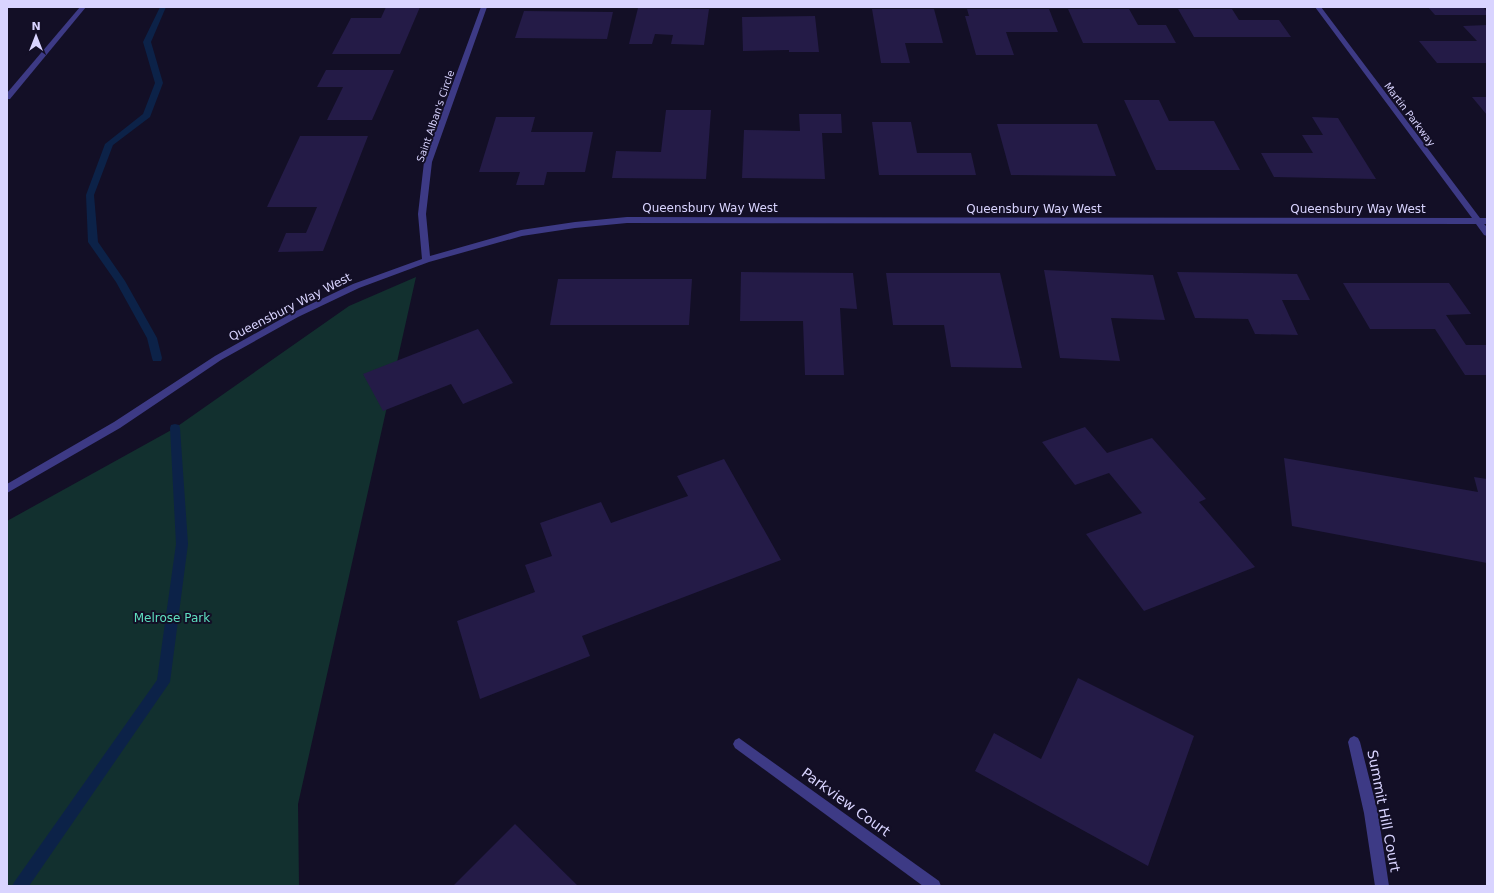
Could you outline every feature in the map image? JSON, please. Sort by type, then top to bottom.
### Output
[{"type":"street","points":[[7,97],[83,7]]},
{"type":"street","name":"Saint Alban's Circle","points":[[426,260],[422,214],[428,162],[484,7]]},
{"type":"street","name":"Martin Parkway","points":[[1318,7],[1487,234]]},
{"type":"street","name":"Queensbury Way West","points":[[7,488],[117,425],[218,358],[295,315],[356,286],[426,260],[521,233],[574,225],[627,220],[1487,221]]},
{"type":"street","name":"Summit Hill Court","points":[[1354,742],[1371,813],[1382,886]]},
{"type":"street","name":"Parkview Court","points":[[739,744],[934,886]]},
{"type":"green space","name":"Melrose Park","points":[[416,277],[298,804],[299,886],[7,886],[7,521],[175,428],[349,306]]},
{"type":"building","points":[[386,7],[420,7],[400,54],[332,54],[351,18],[381,18]]},
{"type":"building","points":[[1428,7],[1483,7],[1487,12],[1487,15],[1435,15]]},
{"type":"building","points":[[638,8],[709,9],[704,45],[671,44],[673,35],[655,34],[652,44],[629,44]]},
{"type":"building","points":[[872,9],[934,9],[943,43],[905,43],[910,63],[881,63]]},
{"type":"building","points":[[967,9],[1049,9],[1058,32],[1006,32],[1014,55],[976,55],[965,16],[969,16]]},
{"type":"building","points":[[1068,9],[1129,9],[1138,25],[1166,25],[1176,43],[1083,43]]},
{"type":"building","points":[[1178,9],[1232,9],[1239,20],[1279,20],[1291,37],[1194,37]]},
{"type":"building","points":[[524,11],[613,12],[607,39],[515,38]]},
{"type":"building","points":[[815,16],[819,52],[789,52],[789,50],[743,51],[742,17]]},
{"type":"building","points":[[1487,25],[1487,63],[1437,63],[1419,41],[1477,41],[1463,26]]},
{"type":"building","points":[[326,70],[394,70],[372,120],[327,120],[343,87],[317,87]]},
{"type":"building","points":[[1472,97],[1487,97],[1487,115]]},
{"type":"building","points":[[1124,100],[1159,100],[1169,121],[1214,121],[1240,170],[1156,170]]},
{"type":"building","points":[[666,110],[711,110],[706,179],[612,178],[616,151],[661,152]]},
{"type":"building","points":[[799,114],[841,114],[842,133],[822,133],[825,179],[742,178],[744,130],[800,131]]},
{"type":"building","points":[[496,117],[535,117],[531,132],[593,132],[585,172],[547,172],[544,185],[516,185],[520,172],[479,172]]},
{"type":"building","points":[[1312,117],[1338,118],[1376,179],[1274,177],[1261,153],[1313,153],[1302,135],[1323,135]]},
{"type":"building","points":[[872,122],[911,122],[917,153],[971,153],[976,175],[879,175]]},
{"type":"building","points":[[997,124],[1097,124],[1116,176],[1011,175]]},
{"type":"building","points":[[300,136],[368,136],[323,251],[278,252],[286,233],[306,233],[317,207],[267,207]]},
{"type":"building","points":[[1044,270],[1153,275],[1165,320],[1111,318],[1120,361],[1060,358]]},
{"type":"building","points":[[741,272],[853,273],[857,309],[840,308],[844,375],[805,375],[803,321],[740,321]]},
{"type":"building","points":[[1177,272],[1297,274],[1310,300],[1282,300],[1298,335],[1255,334],[1248,319],[1195,318]]},
{"type":"building","points":[[886,273],[1000,273],[1022,368],[951,367],[944,325],[893,325]]},
{"type":"building","points":[[558,279],[692,279],[689,325],[550,325]]},
{"type":"building","points":[[1343,283],[1449,283],[1471,314],[1446,315],[1466,345],[1487,345],[1487,375],[1465,375],[1435,329],[1370,329]]},
{"type":"building","points":[[478,329],[513,383],[463,404],[451,384],[383,411],[363,374]]},
{"type":"building","points":[[1085,427],[1107,453],[1152,438],[1206,499],[1199,502],[1255,567],[1144,611],[1086,534],[1142,513],[1109,473],[1075,485],[1042,442]]},
{"type":"building","points":[[1284,458],[1478,492],[1474,477],[1487,479],[1487,563],[1292,526]]},
{"type":"building","points":[[724,459],[781,560],[582,636],[590,656],[480,699],[457,621],[535,592],[525,565],[552,556],[540,523],[601,502],[611,523],[688,496],[677,476]]},
{"type":"building","points":[[1078,678],[1194,736],[1148,866],[975,771],[994,733],[1041,759]]},
{"type":"building","points":[[515,824],[578,886],[453,886]]},
{"type":"waterway","points":[[157,358],[152,338],[120,281],[93,242],[90,195],[109,144],[147,115],[159,83],[147,42],[163,7]]},
{"type":"waterway","points":[[20,886],[163,682],[182,544],[175,428]]}]
